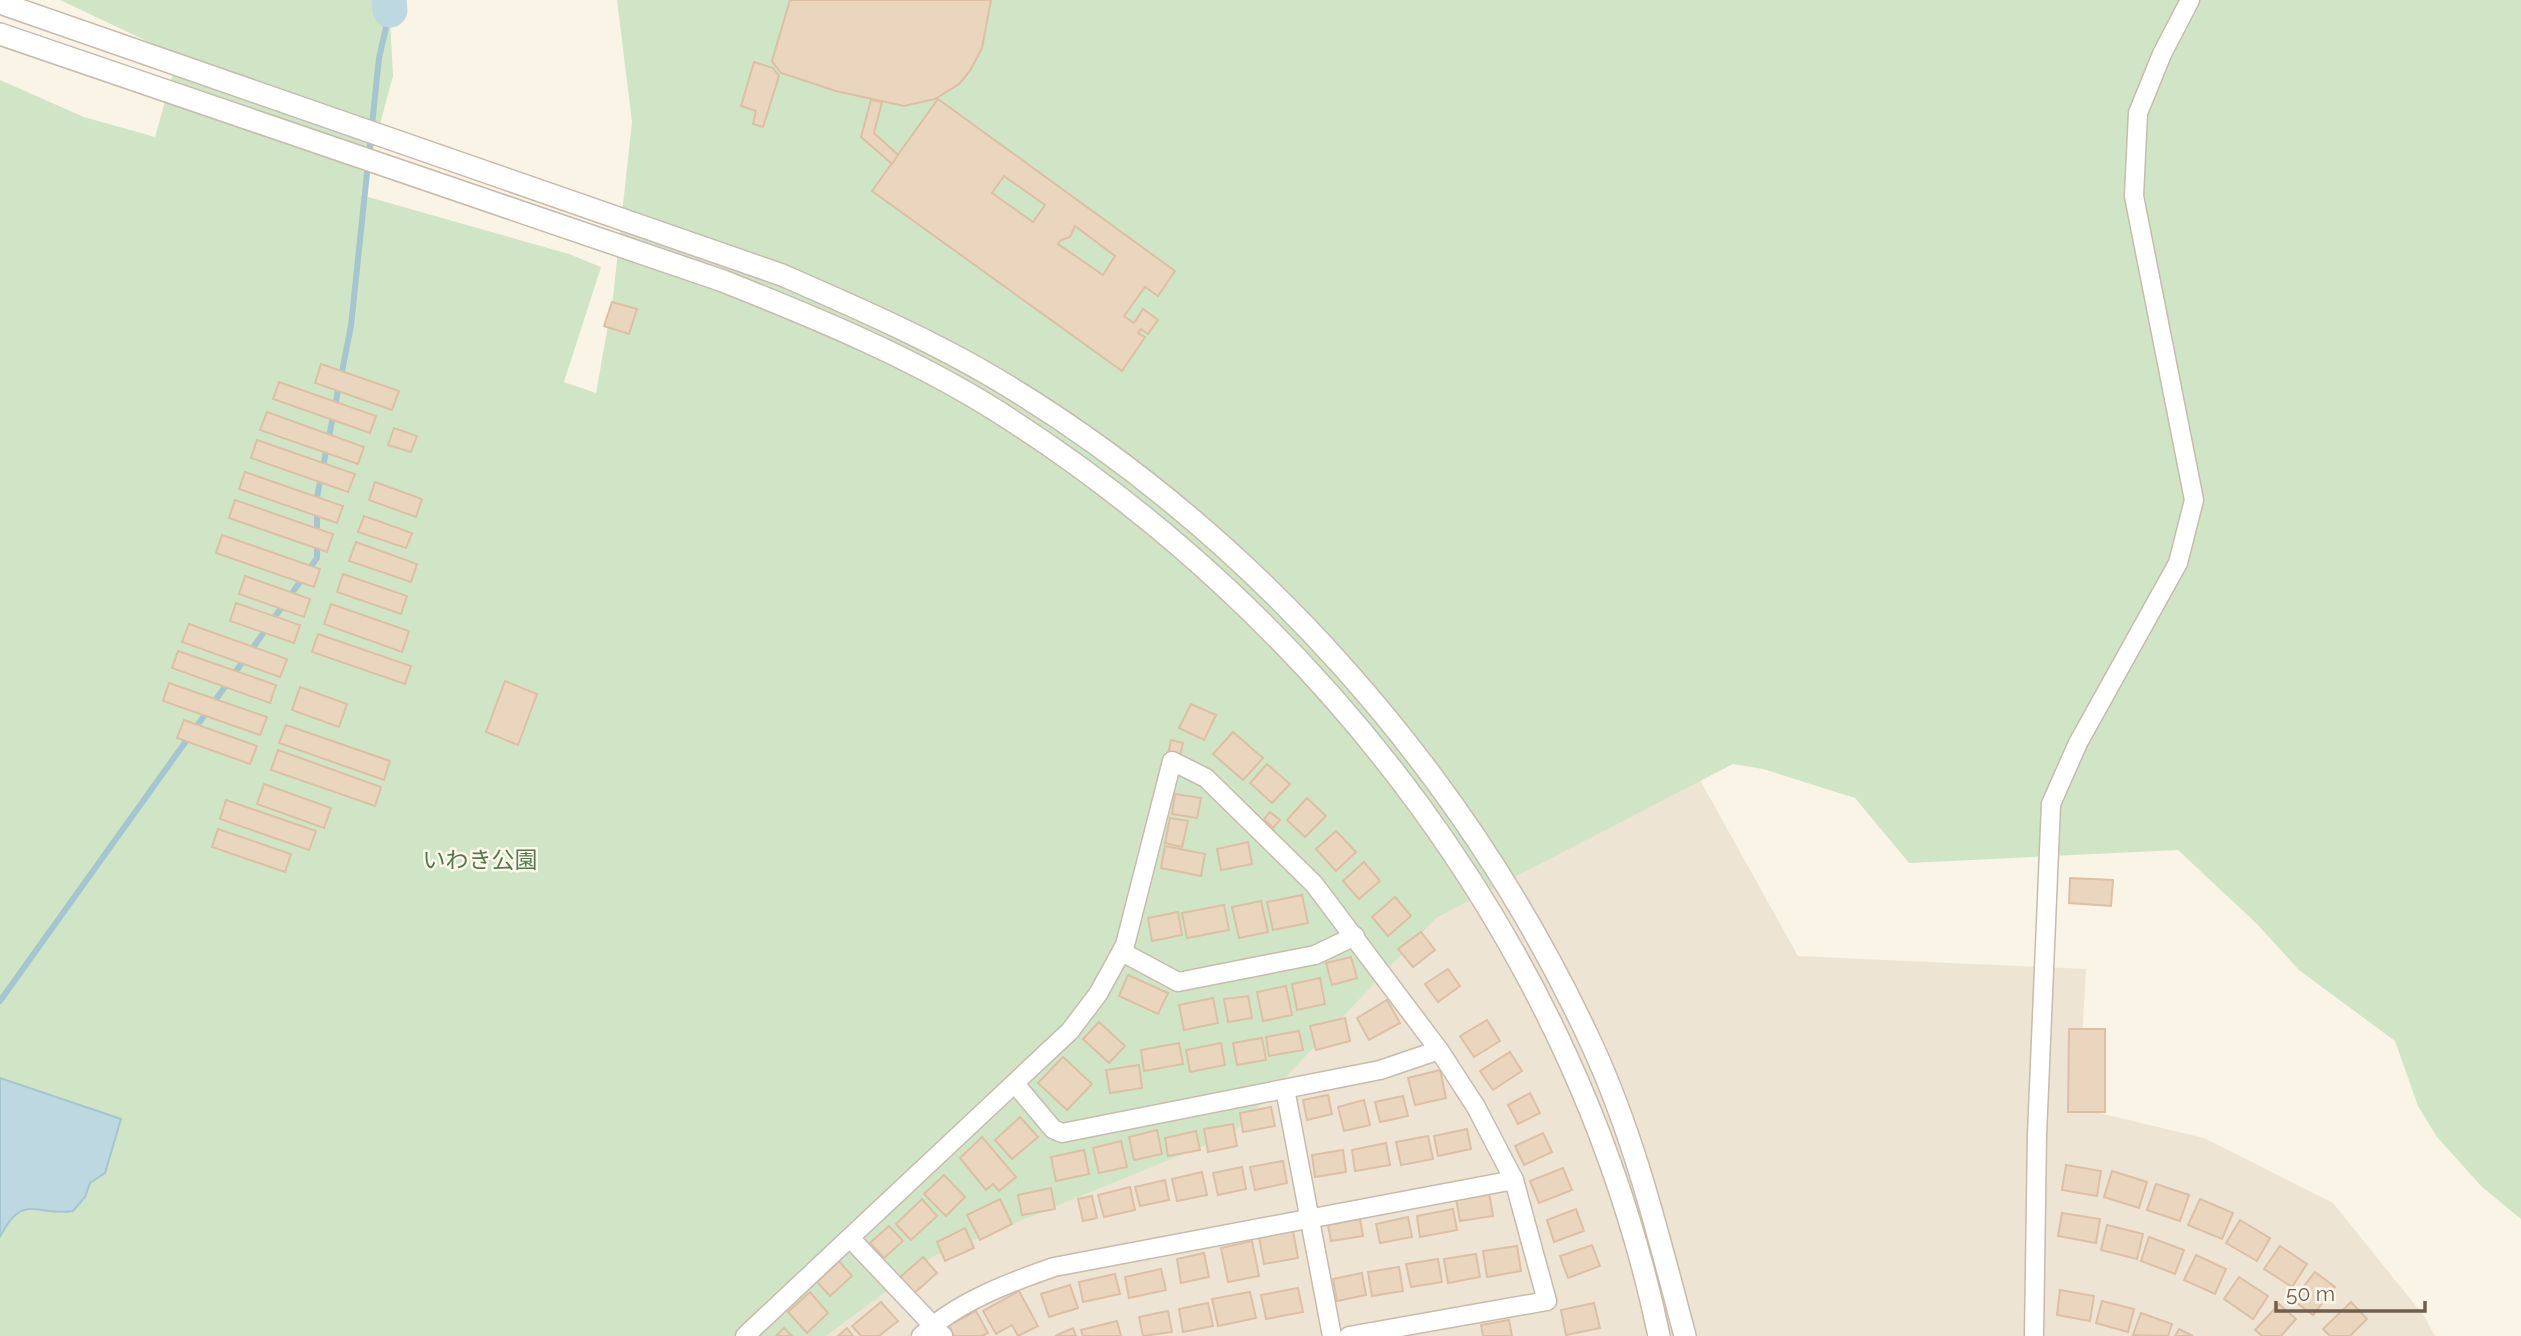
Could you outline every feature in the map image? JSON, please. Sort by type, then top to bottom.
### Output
[{"type":"street","points":[[2034,1336],[2037,1135],[2051,804],[2078,743],[2178,563],[2194,500],[2134,196],[2138,113],[2162,54],[2190,0]]},
{"type":"street","points":[[0,3],[782,275],[892,324],[999,380],[1140,476],[1267,587],[1366,693],[1462,816],[1541,942],[1594,1047],[1640,1167],[1685,1336]]},
{"type":"street","points":[[0,34],[723,281],[802,312],[927,371],[995,410],[1124,500],[1222,581],[1347,709],[1441,833],[1488,906],[1567,1056],[1618,1181],[1648,1280],[1660,1336]]},
{"type":"street","points":[[1124,500],[1140,476]]},
{"type":"street","points":[[745,1336],[1016,1085],[1070,1031],[1098,993],[1122,952],[1172,761],[1206,778],[1314,884],[1356,936],[1439,1050],[1476,1107],[1514,1180],[1547,1301],[1349,1336]]},
{"type":"street","points":[[1122,952],[1178,982],[1315,955],[1356,936]]},
{"type":"street","points":[[1016,1085],[1054,1129],[1062,1133],[1380,1070],[1439,1050]]},
{"type":"street","points":[[1285,1089],[1332,1336]]},
{"type":"street","points":[[850,1238],[932,1333],[1010,1282],[1055,1267],[1514,1180]]},
{"type":"shaded area","points":[[1543,498],[1798,956],[2086,969],[2078,1108],[2204,1138],[2333,1203],[2424,1316],[2435,1336],[681,1336]]},
{"type":"green space","name":"いわき公園","points":[[60,0],[389,0],[393,76],[361,195],[569,254],[601,267],[564,382],[596,393],[613,297],[632,122],[617,0],[2521,0],[2521,1219],[2482,1187],[2437,1137],[2418,1106],[2395,1041],[2299,970],[2257,924],[2178,850],[1909,863],[1855,798],[1763,769],[1733,764],[1436,918],[1232,1134],[932,1257],[826,1336],[0,1336],[0,80],[84,117],[155,137],[175,66],[153,44]]},
{"type":"water","points":[[0,1078],[121,1119],[105,1173],[90,1183],[85,1197],[73,1211],[23,1210],[8,1223],[0,1237]]},
{"type":"building","points":[[790,0],[991,0],[982,48],[970,71],[959,84],[935,99],[904,106],[836,91],[781,73],[772,61]]},
{"type":"building","points":[[754,62],[773,68],[779,76],[763,127],[753,124],[756,111],[741,106]]},
{"type":"building","points":[[938,99],[1175,271],[1158,296],[1145,287],[1124,316],[1134,323],[1143,309],[1158,320],[1148,334],[1141,329],[1138,333],[1145,337],[1122,371],[872,191]],"holes":[[[1004,176],[1045,205],[1033,222],[992,193]],[[1075,226],[1115,256],[1103,275],[1058,244],[1070,237]]]},
{"type":"building","points":[[871,100],[882,102],[874,133],[898,155],[892,164],[861,137]]},
{"type":"building","points":[[612,302],[637,309],[629,334],[604,326]]},
{"type":"building","points":[[321,364],[399,391],[392,410],[315,383]]},
{"type":"building","points":[[279,382],[376,416],[370,433],[273,399]]},
{"type":"building","points":[[267,412],[364,447],[358,464],[260,430]]},
{"type":"building","points":[[394,428],[417,436],[411,452],[388,445]]},
{"type":"building","points":[[257,440],[355,474],[348,492],[251,458]]},
{"type":"building","points":[[245,472],[343,506],[337,523],[239,489]]},
{"type":"building","points":[[375,482],[422,499],[416,517],[369,500]]},
{"type":"building","points":[[235,500],[333,534],[327,552],[229,518]]},
{"type":"building","points":[[364,516],[412,533],[406,548],[358,532]]},
{"type":"building","points":[[222,535],[320,569],[314,587],[216,553]]},
{"type":"building","points":[[356,542],[417,564],[411,582],[349,561]]},
{"type":"building","points":[[343,574],[407,596],[401,614],[337,592]]},
{"type":"building","points":[[245,576],[310,599],[304,617],[239,594]]},
{"type":"building","points":[[236,603],[300,625],[294,643],[230,621]]},
{"type":"building","points":[[331,604],[409,631],[402,652],[324,624]]},
{"type":"building","points":[[189,624],[287,659],[280,677],[182,642]]},
{"type":"building","points":[[318,634],[411,666],[405,684],[312,652]]},
{"type":"building","points":[[178,651],[276,685],[270,703],[172,668]]},
{"type":"building","points":[[505,681],[537,694],[518,745],[486,732]]},
{"type":"building","points":[[169,683],[267,717],[260,735],[163,701]]},
{"type":"building","points":[[300,687],[347,704],[339,727],[292,710]]},
{"type":"building","points":[[1191,704],[1216,715],[1204,740],[1179,728]]},
{"type":"building","points":[[184,720],[257,746],[250,764],[177,738]]},
{"type":"building","points":[[286,725],[390,761],[384,780],[279,743]]},
{"type":"building","points":[[1233,732],[1263,758],[1243,780],[1213,754]]},
{"type":"building","points":[[1171,740],[1183,743],[1180,756],[1168,754]]},
{"type":"building","points":[[278,750],[381,787],[375,806],[271,770]]},
{"type":"building","points":[[1267,764],[1290,784],[1272,803],[1250,783]]},
{"type":"building","points":[[264,784],[331,808],[324,828],[257,804]]},
{"type":"building","points":[[1175,794],[1201,798],[1197,818],[1172,814]]},
{"type":"building","points":[[1307,798],[1326,816],[1305,837],[1287,820]]},
{"type":"building","points":[[226,800],[316,831],[309,850],[220,819]]},
{"type":"building","points":[[1270,812],[1280,820],[1273,828],[1264,819]]},
{"type":"building","points":[[1170,818],[1188,821],[1182,847],[1165,843]]},
{"type":"building","points":[[218,829],[291,854],[285,872],[212,847]]},
{"type":"building","points":[[1336,831],[1356,852],[1336,871],[1316,849]]},
{"type":"building","points":[[1248,842],[1252,864],[1221,870],[1217,849]]},
{"type":"building","points":[[1165,846],[1205,854],[1201,876],[1161,868]]},
{"type":"building","points":[[1364,862],[1380,881],[1359,899],[1343,881]]},
{"type":"building","points":[[2070,878],[2113,880],[2111,906],[2069,903]]},
{"type":"building","points":[[1302,895],[1308,923],[1273,930],[1267,902]]},
{"type":"building","points":[[1395,897],[1411,916],[1388,936],[1372,917]]},
{"type":"building","points":[[1261,901],[1268,932],[1239,938],[1232,907]]},
{"type":"building","points":[[1224,905],[1229,930],[1187,938],[1182,913]]},
{"type":"building","points":[[1178,912],[1182,935],[1152,941],[1148,918]]},
{"type":"building","points":[[1421,932],[1435,950],[1413,967],[1398,949]]},
{"type":"building","points":[[1351,957],[1357,978],[1332,985],[1326,963]]},
{"type":"building","points":[[1448,969],[1460,986],[1438,1002],[1425,984]]},
{"type":"building","points":[[1128,975],[1168,993],[1158,1014],[1119,996]]},
{"type":"building","points":[[1320,978],[1325,1004],[1297,1010],[1292,984]]},
{"type":"building","points":[[1286,986],[1292,1015],[1263,1021],[1257,992]]},
{"type":"building","points":[[1248,996],[1252,1018],[1228,1022],[1224,999]]},
{"type":"building","points":[[1213,998],[1218,1023],[1184,1030],[1179,1005]]},
{"type":"building","points":[[1387,1000],[1400,1023],[1369,1040],[1357,1018]]},
{"type":"building","points":[[1345,1018],[1350,1041],[1316,1050],[1310,1026]]},
{"type":"building","points":[[1487,1020],[1500,1041],[1474,1057],[1460,1036]]},
{"type":"building","points":[[1099,1022],[1125,1046],[1109,1063],[1083,1039]]},
{"type":"building","points":[[2069,1029],[2105,1029],[2105,1112],[2068,1112]]},
{"type":"building","points":[[1299,1031],[1303,1050],[1269,1056],[1266,1037]]},
{"type":"building","points":[[1262,1038],[1266,1060],[1237,1065],[1233,1043]]},
{"type":"building","points":[[1179,1043],[1183,1064],[1144,1071],[1141,1050]]},
{"type":"building","points":[[1221,1043],[1225,1065],[1190,1072],[1186,1050]]},
{"type":"building","points":[[1510,1052],[1522,1071],[1493,1090],[1480,1071]]},
{"type":"building","points":[[1063,1057],[1092,1084],[1067,1110],[1038,1083]]},
{"type":"building","points":[[1139,1065],[1142,1088],[1110,1093],[1106,1070]]},
{"type":"building","points":[[1440,1070],[1446,1098],[1415,1105],[1408,1078]]},
{"type":"building","points":[[1530,1093],[1540,1113],[1518,1124],[1508,1105]]},
{"type":"building","points":[[1328,1095],[1332,1114],[1307,1120],[1303,1100]]},
{"type":"building","points":[[1403,1096],[1408,1116],[1380,1122],[1375,1102]]},
{"type":"building","points":[[1364,1100],[1370,1125],[1344,1131],[1338,1107]]},
{"type":"building","points":[[1271,1107],[1275,1126],[1243,1132],[1240,1113]]},
{"type":"building","points":[[1020,1117],[1038,1137],[1012,1159],[995,1140]]},
{"type":"building","points":[[1233,1124],[1237,1146],[1208,1152],[1204,1129]]},
{"type":"building","points":[[1467,1129],[1471,1149],[1438,1156],[1434,1136]]},
{"type":"building","points":[[1157,1130],[1162,1154],[1134,1160],[1129,1137]]},
{"type":"building","points":[[1196,1131],[1200,1150],[1168,1156],[1165,1138]]},
{"type":"building","points":[[1543,1133],[1552,1152],[1524,1165],[1515,1146]]},
{"type":"building","points":[[1428,1136],[1433,1159],[1401,1165],[1396,1142]]},
{"type":"building","points":[[982,1137],[1016,1177],[999,1191],[993,1184],[986,1190],[960,1158]]},
{"type":"building","points":[[1121,1141],[1127,1167],[1099,1173],[1093,1148]]},
{"type":"building","points":[[1386,1143],[1390,1165],[1355,1171],[1352,1150]]},
{"type":"building","points":[[1084,1150],[1089,1174],[1056,1181],[1051,1157]]},
{"type":"building","points":[[1343,1150],[1346,1172],[1315,1177],[1312,1155]]},
{"type":"building","points":[[1283,1161],[1287,1183],[1255,1190],[1250,1167]]},
{"type":"building","points":[[2066,1165],[2101,1171],[2097,1196],[2062,1190]]},
{"type":"building","points":[[1242,1167],[1246,1189],[1218,1195],[1213,1173]]},
{"type":"building","points":[[1563,1168],[1572,1190],[1539,1203],[1530,1181]]},
{"type":"building","points":[[2112,1171],[2147,1182],[2139,1208],[2104,1197]]},
{"type":"building","points":[[1202,1172],[1207,1195],[1177,1201],[1172,1179]]},
{"type":"building","points":[[944,1175],[965,1197],[946,1216],[924,1194]]},
{"type":"building","points":[[1165,1180],[1169,1200],[1140,1206],[1135,1187]]},
{"type":"building","points":[[2156,1184],[2189,1195],[2180,1221],[2147,1210]]},
{"type":"building","points":[[1130,1187],[1135,1210],[1104,1217],[1098,1195]]},
{"type":"building","points":[[1051,1188],[1055,1209],[1022,1215],[1018,1195]]},
{"type":"building","points":[[1489,1193],[1493,1216],[1460,1221],[1456,1199]]},
{"type":"building","points":[[1092,1196],[1097,1218],[1083,1221],[1078,1199]]},
{"type":"building","points":[[922,1199],[937,1216],[911,1240],[896,1224]]},
{"type":"building","points":[[1000,1199],[1012,1224],[980,1240],[967,1215]]},
{"type":"building","points":[[2200,1199],[2233,1213],[2222,1239],[2188,1225]]},
{"type":"building","points":[[1453,1209],[1457,1230],[1420,1237],[1417,1216]]},
{"type":"building","points":[[1576,1209],[1584,1231],[1554,1242],[1547,1220]]},
{"type":"building","points":[[2062,1213],[2100,1219],[2096,1243],[2058,1236]]},
{"type":"building","points":[[1408,1217],[1412,1237],[1380,1243],[1376,1224]]},
{"type":"building","points":[[1360,1219],[1363,1236],[1331,1241],[1328,1225]]},
{"type":"building","points":[[2240,1220],[2270,1238],[2257,1261],[2226,1243]]},
{"type":"building","points":[[2107,1225],[2143,1234],[2137,1259],[2101,1250]]},
{"type":"building","points":[[889,1226],[903,1241],[884,1258],[870,1243]]},
{"type":"building","points":[[965,1228],[974,1248],[945,1261],[937,1242]]},
{"type":"building","points":[[1293,1231],[1298,1258],[1264,1264],[1259,1237]]},
{"type":"building","points":[[2149,1237],[2184,1250],[2175,1274],[2141,1261]]},
{"type":"building","points":[[1252,1241],[1259,1276],[1228,1282],[1221,1248]]},
{"type":"building","points":[[1592,1245],[1600,1266],[1568,1278],[1560,1256]]},
{"type":"building","points":[[1517,1246],[1521,1271],[1487,1277],[1483,1251]]},
{"type":"building","points":[[2280,1246],[2307,1264],[2292,1287],[2264,1269]]},
{"type":"building","points":[[1204,1253],[1209,1277],[1181,1283],[1177,1259]]},
{"type":"building","points":[[1476,1254],[1480,1277],[1448,1283],[1444,1259]]},
{"type":"building","points":[[2196,1255],[2226,1269],[2215,1294],[2184,1280]]},
{"type":"building","points":[[923,1257],[937,1273],[911,1296],[897,1280]]},
{"type":"building","points":[[1438,1259],[1442,1282],[1411,1287],[1406,1264]]},
{"type":"building","points":[[839,1261],[852,1276],[830,1296],[817,1282]]},
{"type":"building","points":[[1399,1267],[1403,1291],[1372,1296],[1368,1272]]},
{"type":"building","points":[[1161,1269],[1166,1290],[1129,1298],[1125,1277]]},
{"type":"building","points":[[2315,1272],[2335,1287],[2313,1315],[2293,1300]]},
{"type":"building","points":[[1362,1273],[1366,1295],[1337,1301],[1333,1279]]},
{"type":"building","points":[[1115,1274],[1120,1294],[1083,1302],[1079,1282]]},
{"type":"building","points":[[2239,1277],[2268,1296],[2253,1319],[2224,1299]]},
{"type":"building","points":[[1070,1285],[1078,1308],[1049,1317],[1041,1294]]},
{"type":"building","points":[[1298,1288],[1303,1312],[1266,1319],[1261,1295]]},
{"type":"building","points":[[2060,1290],[2094,1296],[2090,1321],[2057,1315]]},
{"type":"building","points":[[1019,1291],[1038,1326],[1018,1336],[1012,1325],[996,1334],[983,1311]]},
{"type":"building","points":[[810,1292],[828,1313],[807,1333],[788,1312]]},
{"type":"building","points":[[1250,1292],[1256,1318],[1218,1326],[1212,1299]]},
{"type":"building","points":[[2102,1301],[2134,1309],[2128,1332],[2096,1323]]},
{"type":"building","points":[[881,1302],[898,1321],[879,1336],[861,1336],[852,1326]]},
{"type":"building","points":[[2351,1302],[2367,1319],[2350,1336],[2330,1336],[2323,1329]]},
{"type":"building","points":[[1208,1303],[1213,1326],[1183,1332],[1179,1309]]},
{"type":"building","points":[[1594,1303],[1600,1328],[1566,1335],[1561,1310]]},
{"type":"building","points":[[2279,1304],[2296,1319],[2281,1336],[2262,1336],[2255,1330]]},
{"type":"building","points":[[976,1311],[988,1333],[982,1336],[954,1336],[949,1325]]},
{"type":"building","points":[[1168,1311],[1172,1332],[1143,1336],[1139,1317]]},
{"type":"building","points":[[2141,1313],[2172,1324],[2168,1336],[2133,1335]]},
{"type":"building","points":[[1509,1320],[1512,1336],[1483,1336],[1481,1325]]},
{"type":"building","points":[[1117,1321],[1121,1336],[1083,1336],[1081,1330]]},
{"type":"building","points":[[784,1328],[792,1336],[776,1336]]},
{"type":"building","points":[[847,1328],[853,1336],[838,1336]]},
{"type":"building","points":[[1073,1328],[1076,1336],[1055,1336]]},
{"type":"building","points":[[2179,1329],[2193,1336],[2175,1336]]},
{"type":"waterway","points":[[389,0],[390,10]]},
{"type":"waterway","points":[[0,1001],[317,558],[317,497],[351,326],[379,58],[390,10]]}]
